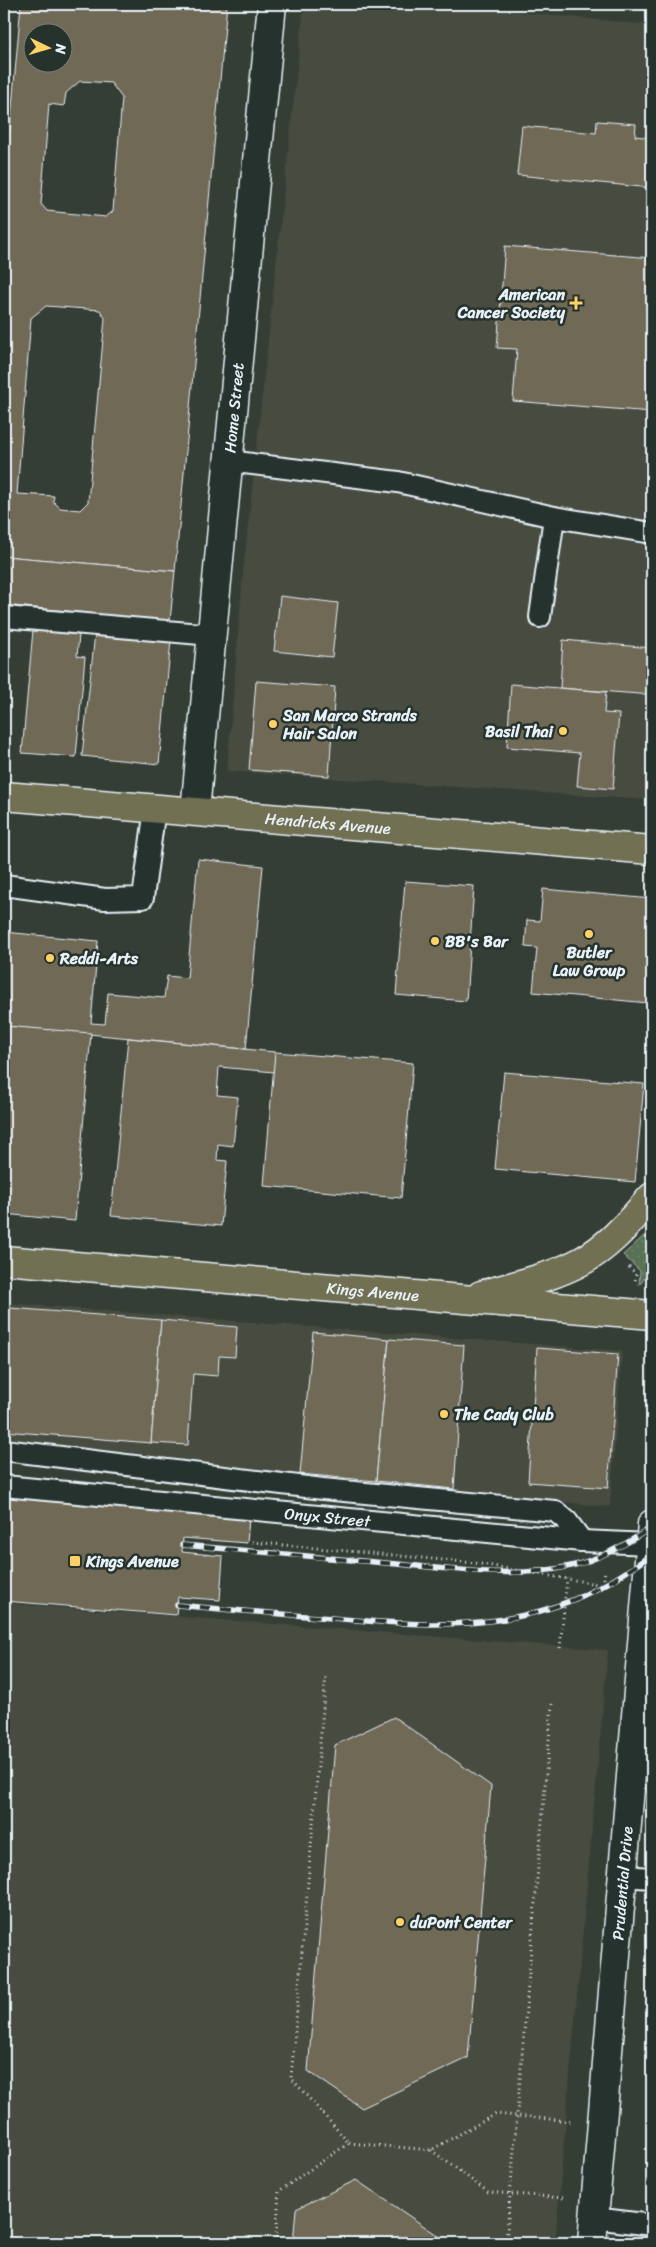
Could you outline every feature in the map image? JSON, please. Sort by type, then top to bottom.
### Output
[{"type":"main road","name":"Hendricks Avenue","points":[[4,796],[652,850]]},
{"type":"main road","points":[[462,1300],[546,1277],[583,1261],[621,1231],[652,1197]]},
{"type":"main road","name":"Kings Avenue","points":[[4,1260],[652,1315]]},
{"type":"street","name":"Home Street","points":[[195,812],[272,4]]},
{"type":"street","name":"Prudential Drive","points":[[594,2221],[651,1534]]},
{"type":"lane","points":[[228,461],[398,482],[554,518],[652,533]]},
{"type":"lane","points":[[540,618],[554,518]]},
{"type":"lane","points":[[4,617],[212,635]]},
{"type":"lane","points":[[4,885],[106,899],[142,898],[155,808]]},
{"type":"lane","points":[[4,1450],[296,1486],[555,1511],[567,1521],[582,1541]]},
{"type":"lane","name":"Onyx Street","points":[[4,1486],[582,1541],[651,1534]]},
{"type":"lane","points":[[623,1876],[652,1878]]},
{"type":"lane","points":[[594,2221],[652,2225]]},
{"type":"path","points":[[626,1264],[636,1274],[634,1286]]},
{"type":"path","points":[[252,1542],[475,1562],[603,1585],[606,1562]]},
{"type":"path","points":[[560,1648],[567,1578]]},
{"type":"path","points":[[326,1674],[291,2078],[349,2143]]},
{"type":"path","points":[[506,2243],[552,1704]]},
{"type":"path","points":[[431,2150],[496,2114],[602,2124]]},
{"type":"path","points":[[276,2243],[279,2191],[349,2143],[431,2150],[488,2192],[510,2194],[594,2221]]},
{"type":"shaded area","points":[[304,4],[433,4],[652,25],[652,796],[646,800],[227,771],[243,573]]},
{"type":"shaded area","points":[[4,1303],[622,1351],[610,1507],[150,1458],[4,1439]]},
{"type":"shaded area","points":[[4,1603],[608,1650],[555,2243],[4,2243]]},
{"type":"green space","points":[[645,1235],[652,1238],[651,1257],[649,1269],[639,1285],[640,1271],[623,1255]]},
{"type":"building","points":[[21,4],[227,4],[175,571],[4,556],[4,141],[9,141]],"holes":[[[80,81],[111,83],[122,98],[113,211],[106,217],[47,211],[41,204],[49,104],[64,106],[66,93]],[[46,306],[100,310],[105,318],[88,502],[80,510],[60,508],[53,501],[54,496],[17,494],[31,318]]]},
{"type":"building","points":[[597,121],[636,124],[635,136],[652,138],[652,188],[517,175],[522,126],[596,133]]},
{"type":"building","name":"American Cancer Society","points":[[505,246],[652,258],[652,412],[513,401],[517,349],[497,348]]},
{"type":"building","points":[[4,556],[175,571],[170,621],[4,605]]},
{"type":"building","points":[[280,596],[338,603],[332,657],[274,651]]},
{"type":"building","points":[[33,630],[79,635],[77,656],[85,657],[76,757],[22,753]]},
{"type":"building","points":[[95,633],[171,640],[159,764],[82,756]]},
{"type":"building","points":[[563,640],[652,648],[652,695],[560,688]]},
{"type":"building","points":[[256,681],[335,687],[329,776],[249,770]]},
{"type":"building","name":"Basil Thai","points":[[511,684],[606,692],[604,713],[619,714],[613,789],[577,786],[580,753],[507,747]]},
{"type":"building","name":"Reddi-Arts","points":[[198,859],[263,866],[246,1049],[4,1026],[4,932],[98,941],[91,1023],[105,1024],[108,993],[164,998],[167,976],[187,978]]},
{"type":"building","name":"BB's Bar","points":[[405,881],[474,886],[466,1001],[396,995]]},
{"type":"building","name":"Butler Law Group","points":[[543,889],[652,899],[652,963],[648,1003],[533,992],[537,948],[525,947],[527,920],[540,921]]},
{"type":"building","points":[[4,1026],[91,1033],[75,1221],[4,1214]]},
{"type":"building","points":[[128,1038],[275,1052],[274,1072],[219,1067],[217,1095],[238,1097],[233,1146],[218,1144],[217,1160],[227,1161],[221,1226],[111,1216]]},
{"type":"building","points":[[275,1052],[413,1063],[401,1198],[264,1186]]},
{"type":"building","points":[[504,1072],[644,1084],[635,1182],[495,1169]]},
{"type":"building","points":[[10,1308],[161,1320],[151,1443],[4,1431],[4,1391]]},
{"type":"building","points":[[161,1320],[237,1327],[235,1357],[219,1356],[218,1376],[193,1374],[188,1445],[151,1443]]},
{"type":"building","points":[[313,1332],[389,1339],[376,1481],[300,1474]]},
{"type":"building","points":[[389,1339],[464,1345],[454,1489],[376,1481]]},
{"type":"building","points":[[537,1348],[618,1354],[608,1488],[528,1482]]},
{"type":"building","name":"Kings Avenue","points":[[4,1497],[249,1518],[247,1543],[183,1538],[182,1552],[223,1556],[220,1600],[178,1597],[176,1615],[4,1601]]},
{"type":"building","name":"duPont Center","points":[[394,1717],[491,1786],[468,2058],[362,2108],[308,2071],[335,1745]]},
{"type":"building","points":[[356,2180],[449,2243],[293,2243],[296,2209]]},
{"type":"railway","points":[[182,1545],[484,1572],[528,1572],[571,1566],[593,1559],[623,1545],[652,1527]]},
{"type":"railway","points":[[177,1605],[419,1624],[499,1620],[537,1612],[575,1599],[613,1580],[652,1554]]},
{"type":"place","name":"American Cancer Society","points":[[576,303]]},
{"type":"place","name":"San Marco Strands Hair Salon","points":[[273,724]]},
{"type":"place","name":"Basil Thai","points":[[563,731]]},
{"type":"place","name":"Butler Law Group","points":[[589,934]]},
{"type":"place","name":"BB's Bar","points":[[435,941]]},
{"type":"place","name":"Reddi-Arts","points":[[50,958]]},
{"type":"place","name":"The Cady Club","points":[[444,1414]]},
{"type":"place","name":"Kings Avenue","points":[[75,1561]]},
{"type":"place","name":"duPont Center","points":[[400,1922]]}]
